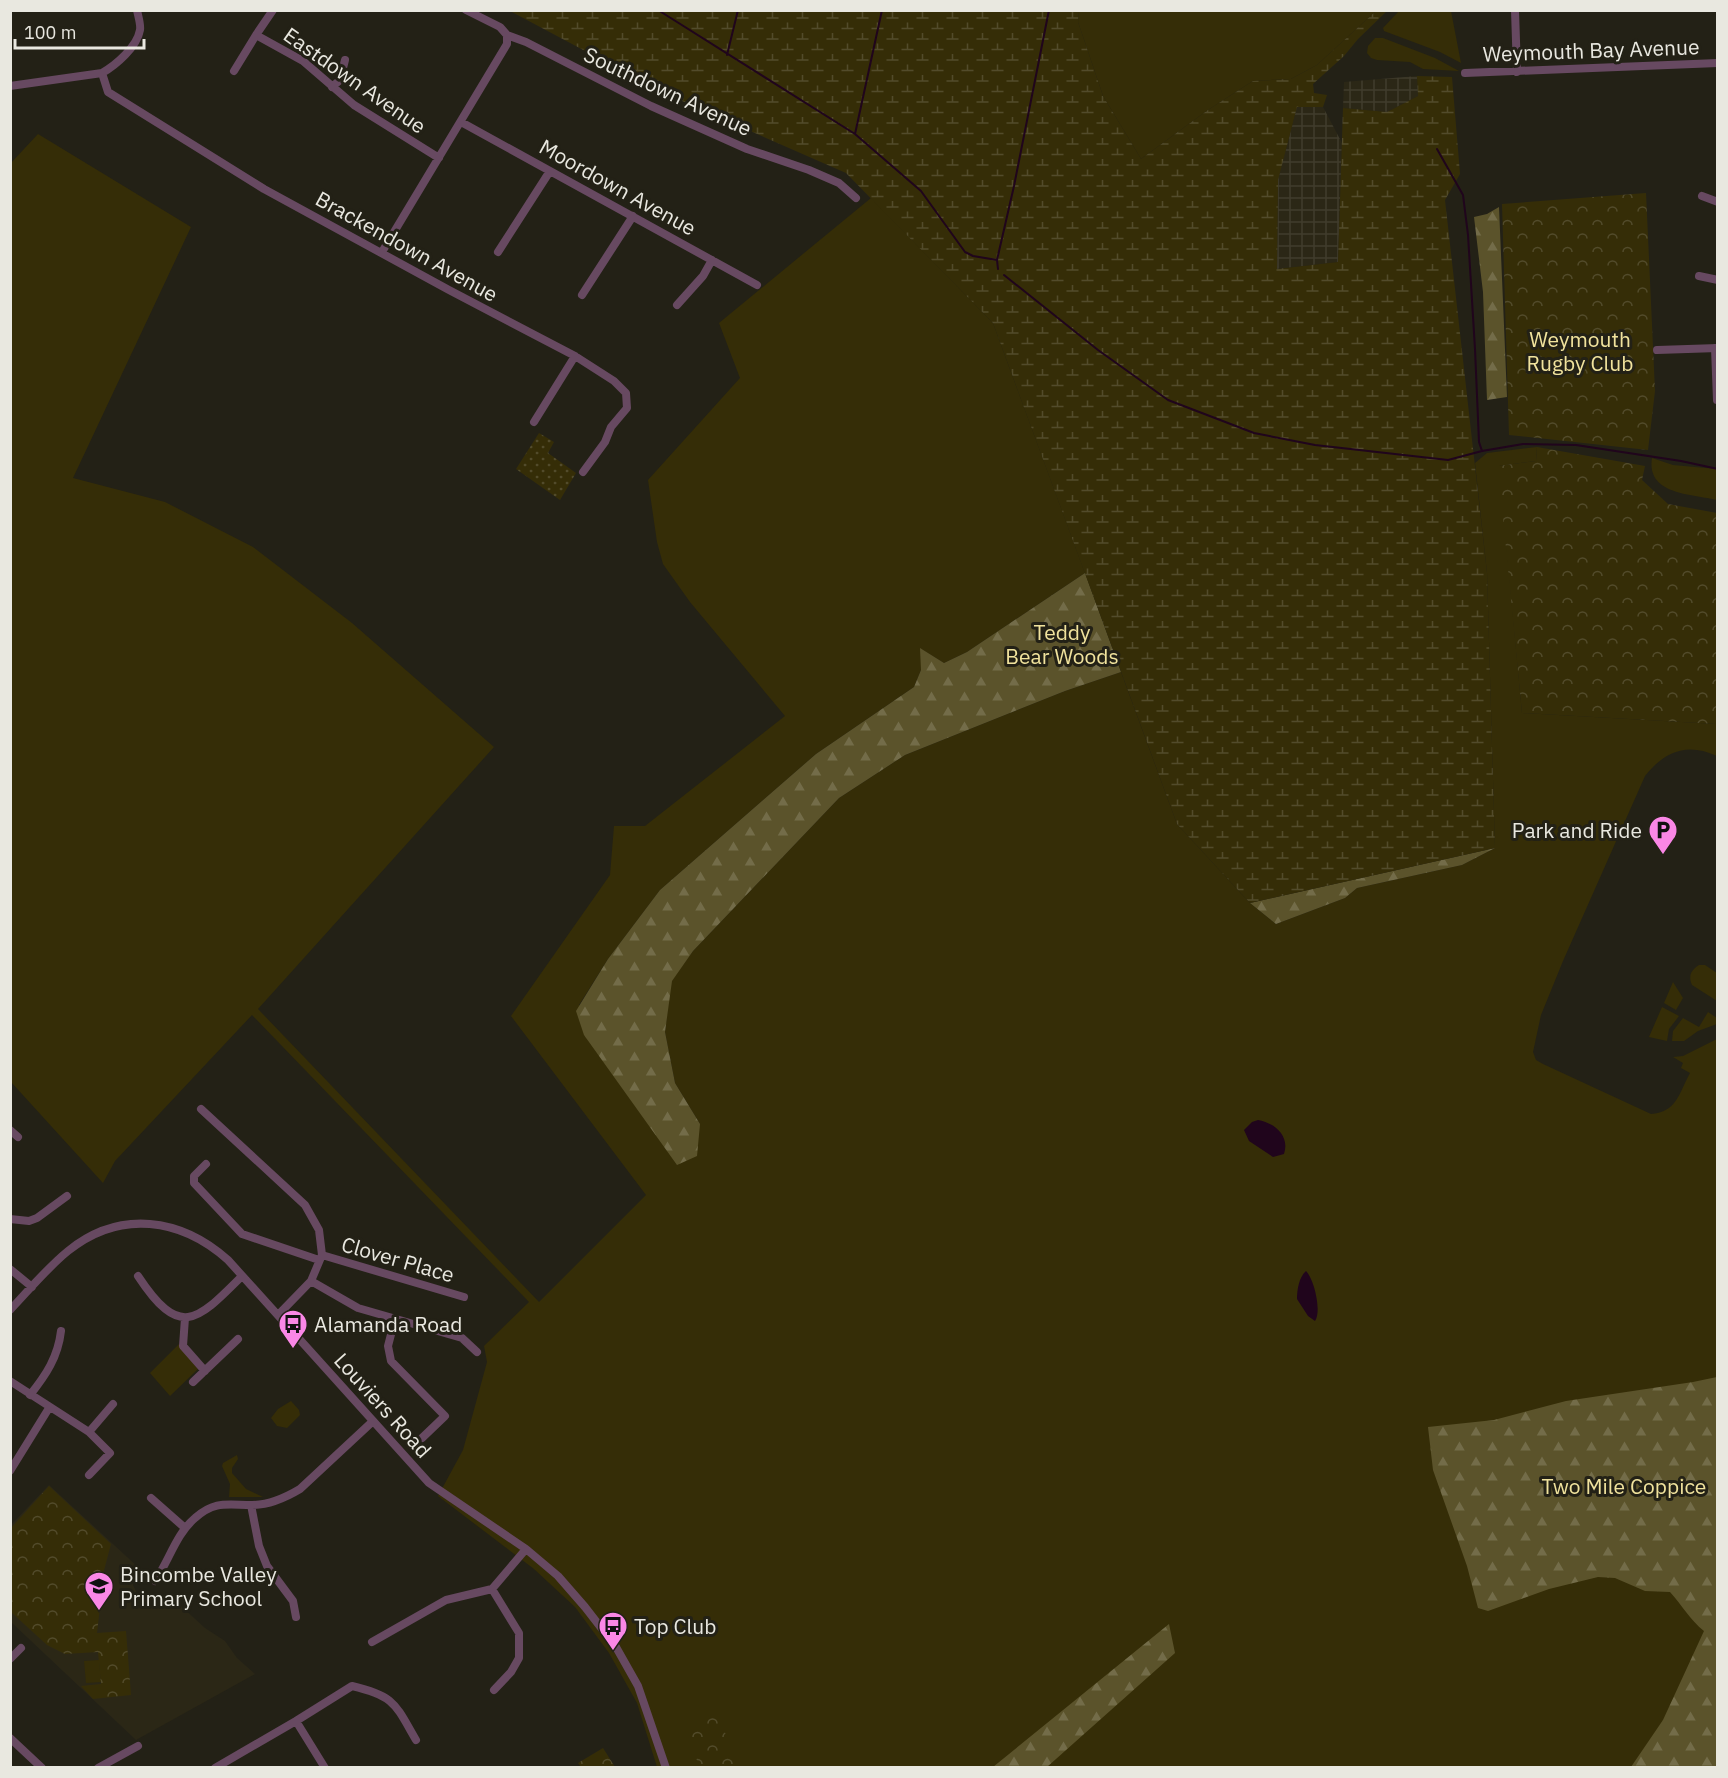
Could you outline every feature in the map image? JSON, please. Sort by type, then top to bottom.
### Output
[{"type":"street","points":[[10,86],[102,73],[114,66],[129,51],[140,30],[137,10]]},
{"type":"street","points":[[256,35],[273,10]]},
{"type":"street","name":"Southdown Avenue","points":[[466,10],[500,27],[507,35],[526,42],[651,106],[747,149],[839,183],[856,198]]},
{"type":"street","points":[[1515,10],[1517,72]]},
{"type":"street","name":"Eastdown Avenue","points":[[234,71],[256,35],[303,61],[354,105],[439,158]]},
{"type":"street","points":[[382,252],[507,44],[507,35]]},
{"type":"street","points":[[332,87],[340,80],[345,60]]},
{"type":"street","name":"Weymouth Bay Avenue","points":[[1465,73],[1718,63]]},
{"type":"street","name":"Brackendown Avenue","points":[[102,73],[108,92],[264,189],[575,356],[615,381],[626,393],[627,408],[611,427],[605,442],[583,472]]},
{"type":"street","name":"Moordown Avenue","points":[[461,122],[757,285]]},
{"type":"street","points":[[498,252],[550,171]]},
{"type":"street","points":[[1702,196],[1718,202]]},
{"type":"street","points":[[582,295],[633,216]]},
{"type":"street","points":[[677,305],[703,276],[712,260]]},
{"type":"street","points":[[1699,276],[1718,280]]},
{"type":"street","points":[[1658,350],[1716,348],[1717,400]]},
{"type":"street","points":[[534,422],[575,356]]},
{"type":"street","points":[[201,1109],[305,1204],[319,1230],[320,1258],[311,1281],[278,1315]]},
{"type":"street","points":[[10,1130],[18,1137]]},
{"type":"street","name":"Clover Place","points":[[206,1164],[194,1176],[194,1183],[242,1234],[464,1297]]},
{"type":"street","points":[[10,1219],[28,1221],[37,1218],[67,1196]]},
{"type":"street","name":"Louviers Road","points":[[10,1310],[69,1250],[90,1236],[133,1224],[165,1226],[200,1238],[228,1260],[429,1483],[526,1549],[558,1576],[616,1647],[638,1686],[666,1767]]},
{"type":"street","points":[[10,1269],[32,1287]]},
{"type":"street","points":[[138,1276],[148,1292],[168,1312],[184,1318],[194,1317],[204,1312],[242,1276]]},
{"type":"street","points":[[311,1281],[358,1308],[462,1338],[477,1352]]},
{"type":"street","points":[[184,1318],[183,1346],[205,1371]]},
{"type":"street","points":[[395,1319],[388,1346],[391,1361],[445,1416],[422,1438]]},
{"type":"street","points":[[30,1395],[51,1365],[59,1348],[61,1331]]},
{"type":"street","points":[[193,1382],[238,1339]]},
{"type":"street","points":[[10,1381],[89,1432],[110,1453],[88,1475]]},
{"type":"street","points":[[89,1432],[113,1404]]},
{"type":"street","points":[[10,1471],[49,1408]]},
{"type":"street","points":[[156,1581],[185,1528],[204,1510],[218,1504],[251,1505],[278,1501],[300,1489],[372,1422]]},
{"type":"street","points":[[151,1498],[185,1528]]},
{"type":"street","points":[[251,1505],[259,1546],[267,1566],[293,1601],[296,1617]]},
{"type":"street","points":[[372,1642],[446,1600],[492,1589],[526,1549]]},
{"type":"street","points":[[492,1589],[519,1633],[519,1658],[511,1672],[494,1690]]},
{"type":"street","points":[[10,1659],[21,1648]]},
{"type":"street","points":[[215,1767],[352,1686],[375,1691],[393,1702],[416,1740]]},
{"type":"street","points":[[296,1721],[325,1767]]},
{"type":"street","points":[[10,1738],[42,1767]]},
{"type":"street","points":[[98,1767],[138,1746]]},
{"type":"shaded area","points":[[1417,76],[1418,96],[1387,112],[1343,108],[1344,82]]},
{"type":"shaded area","points":[[1297,107],[1323,107],[1342,143],[1338,262],[1277,269],[1278,179]]},
{"type":"shaded area","points":[[1258,1120],[1280,1131],[1285,1142],[1284,1154],[1273,1157],[1249,1141],[1244,1130],[1252,1122]]},
{"type":"shaded area","points":[[1306,1271],[1316,1295],[1318,1310],[1315,1321],[1308,1316],[1297,1299],[1300,1280]]},
{"type":"shaded area","name":"Bincombe Valley Primary School","points":[[49,1485],[139,1568],[133,1578],[133,1585],[137,1593],[145,1600],[153,1602],[162,1601],[170,1596],[205,1628],[225,1641],[237,1658],[255,1674],[136,1740],[11,1622],[10,1526]]},
{"type":"green space","points":[[1079,10],[1376,11],[1317,65],[1291,79],[1253,81],[1208,110],[1141,159],[1103,96],[1078,22]]},
{"type":"green space","points":[[510,11],[1079,11],[1078,22],[1103,96],[1141,159],[1208,110],[1253,81],[1291,79],[1317,65],[1376,11],[1387,11],[1344,56],[1313,84],[1314,93],[1327,95],[1323,107],[1297,107],[1278,180],[1277,269],[1338,262],[1343,108],[1387,112],[1418,96],[1417,76],[1452,77],[1460,174],[1445,200],[1487,573],[1495,848],[1250,903],[1177,824],[993,323],[846,173],[666,94]]},
{"type":"green space","points":[[1399,11],[1451,11],[1461,63],[1440,52],[1384,31],[1383,28]]},
{"type":"green space","points":[[1375,38],[1383,38],[1435,58],[1459,71],[1423,69],[1410,62],[1371,58],[1367,53],[1368,46]]},
{"type":"green space","points":[[38,134],[191,227],[73,478],[165,502],[253,547],[352,623],[494,747],[258,1009],[539,1302],[646,1195],[511,1016],[610,875],[614,826],[645,826],[785,716],[690,602],[663,564],[657,542],[648,480],[740,378],[719,323],[871,198],[993,323],[1085,573],[967,652],[944,663],[921,649],[921,670],[914,687],[816,754],[660,890],[608,959],[579,1005],[700,1124],[675,1083],[665,1032],[671,981],[693,951],[839,798],[905,755],[1065,691],[1121,672],[1177,824],[1250,903],[1276,924],[1345,898],[1357,888],[1462,865],[1495,848],[1487,573],[1475,463],[1487,453],[1537,447],[1536,461],[1499,466],[1522,713],[1717,724],[1717,756],[1696,750],[1677,751],[1660,760],[1645,776],[1541,1015],[1533,1052],[1536,1060],[1543,1064],[1651,1114],[1667,1110],[1672,1105],[1690,1073],[1681,1068],[1683,1063],[1673,1057],[1683,1056],[1717,1039],[1717,1767],[657,1767],[637,1703],[609,1653],[575,1607],[534,1569],[438,1496],[463,1450],[487,1362],[484,1346],[529,1302],[252,1015],[115,1161],[103,1183],[11,1082],[10,164]]},
{"type":"green space","name":"Weymouth Rugby Club","points":[[1646,193],[1655,391],[1648,450],[1509,435],[1502,204]]},
{"type":"green space","points":[[1499,207],[1507,397],[1487,400],[1483,292],[1474,217],[1487,214]]},
{"type":"green space","points":[[539,433],[554,442],[548,453],[576,473],[560,500],[516,469]]},
{"type":"green space","points":[[1537,447],[1645,466],[1642,480],[1668,504],[1717,513],[1717,724],[1522,713],[1498,466],[1536,461]]},
{"type":"green space","points":[[1652,458],[1673,465],[1717,469],[1717,500],[1684,494],[1663,486],[1656,479],[1652,470]]},
{"type":"green space","name":"Teddy Bear Woods","points":[[1085,573],[1121,672],[1065,691],[905,755],[839,798],[693,951],[672,981],[665,1032],[675,1083],[700,1124],[697,1156],[677,1165],[584,1035],[576,1011],[608,959],[660,890],[816,754],[914,687],[921,670],[920,648],[944,663],[967,652]]},
{"type":"green space","points":[[1495,848],[1462,865],[1357,888],[1345,898],[1276,924],[1250,903]]},
{"type":"green space","points":[[1699,965],[1705,965],[1717,973],[1717,1001],[1692,985],[1691,973]]},
{"type":"green space","points":[[1673,982],[1683,998],[1676,1010],[1664,1003]]},
{"type":"green space","points":[[1662,1007],[1679,1016],[1669,1029],[1667,1041],[1649,1037]]},
{"type":"green space","points":[[1708,1012],[1717,1018],[1717,1024],[1698,1031],[1684,1041],[1672,1041],[1673,1031],[1683,1018],[1699,1027]]},
{"type":"green space","points":[[179,1344],[198,1369],[170,1396],[150,1373]]},
{"type":"green space","name":"Two Mile Coppice","points":[[1717,1377],[1717,1767],[1631,1767],[1663,1720],[1704,1631],[1670,1592],[1645,1591],[1615,1578],[1598,1577],[1549,1589],[1488,1611],[1478,1608],[1467,1566],[1433,1470],[1428,1427],[1494,1420],[1566,1401]]},
{"type":"green space","points":[[291,1401],[299,1410],[300,1415],[287,1428],[277,1426],[271,1418],[278,1409]]},
{"type":"green space","points":[[237,1455],[238,1459],[232,1468],[232,1473],[246,1489],[263,1497],[229,1497],[230,1484],[222,1466],[223,1463]]},
{"type":"green space","points":[[49,1486],[111,1544],[98,1593],[100,1607],[97,1633],[126,1631],[131,1695],[93,1699],[81,1686],[101,1684],[98,1652],[65,1654],[47,1645],[11,1612],[11,1528]]},
{"type":"green space","points":[[1169,1624],[1175,1653],[1047,1767],[993,1767]]},
{"type":"green space","points":[[99,1660],[101,1682],[86,1683],[84,1661]]},
{"type":"green space","points":[[717,1714],[740,1767],[700,1767],[683,1729]]},
{"type":"green space","points":[[603,1748],[615,1767],[581,1767],[578,1763]]},
{"type":"waterway","points":[[658,10],[855,134],[921,191],[965,252],[973,256],[997,260]]},
{"type":"waterway","points":[[727,55],[738,10]]},
{"type":"waterway","points":[[855,134],[882,10]]},
{"type":"waterway","points":[[998,269],[997,260],[1049,10]]},
{"type":"waterway","points":[[1437,149],[1463,195],[1468,235],[1479,442],[1482,451]]},
{"type":"waterway","points":[[1004,275],[1098,350],[1168,400],[1254,433],[1315,445],[1448,460],[1523,444],[1576,445],[1718,469]]},
{"type":"place","name":"Park and Ride","points":[[1663,856]]},
{"type":"place","name":"Alamanda Road","points":[[293,1350]]},
{"type":"place","name":"Bincombe Valley Primary School","points":[[99,1612]]},
{"type":"place","name":"Top Club","points":[[613,1652]]}]
